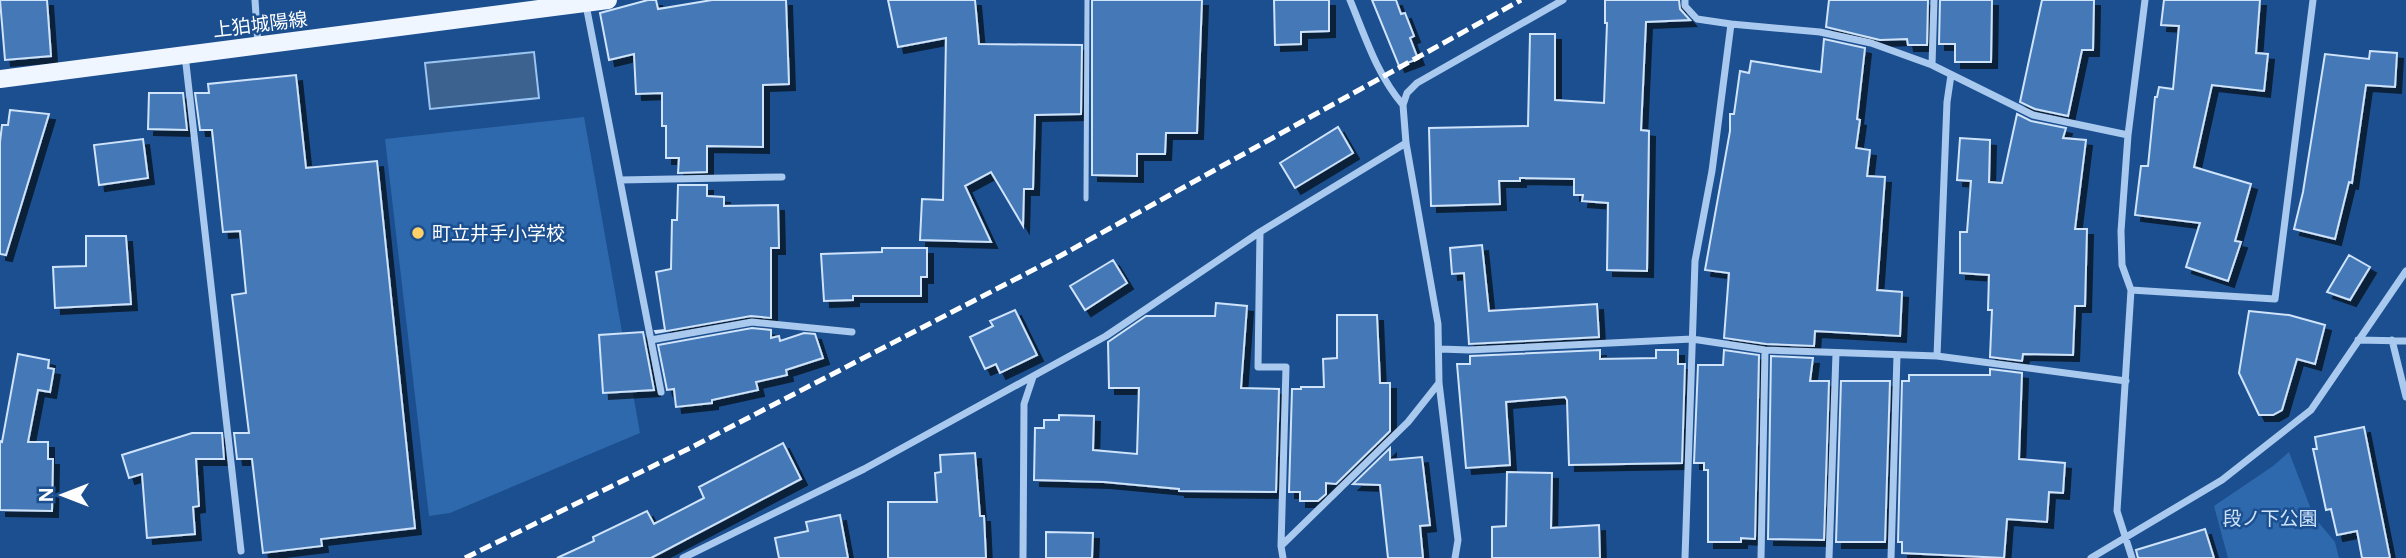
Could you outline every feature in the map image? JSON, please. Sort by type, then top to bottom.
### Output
[{"type":"main road","name":"上狛城陽線","points":[[0,79],[258,46],[534,5],[585,4],[608,0]]},
{"type":"street","points":[[255,0],[258,46]]},
{"type":"street","points":[[1350,0],[1382,76],[1403,105]]},
{"type":"street","points":[[1455,558],[1458,540],[1439,383],[1438,324],[1406,143],[1403,105],[1407,93],[1417,83],[1563,0]]},
{"type":"street","points":[[1685,0],[1685,6],[1697,19],[1833,35],[1871,43],[1932,65],[2032,115],[2128,135]]},
{"type":"street","points":[[1932,65],[1934,0]]},
{"type":"street","points":[[2132,558],[2117,511],[2131,290],[2122,265],[2121,231],[2128,135],[2146,0]]},
{"type":"street","points":[[2131,290],[2275,299],[2313,0]]},
{"type":"street","points":[[585,4],[662,392]]},
{"type":"street","points":[[1685,558],[1695,261],[1712,170],[1731,24]]},
{"type":"street","points":[[185,55],[241,551]]},
{"type":"street","points":[[1937,355],[1947,102],[1951,75]]},
{"type":"street","points":[[683,558],[864,469],[1105,336],[1259,232],[1406,143]]},
{"type":"street","points":[[620,180],[782,177]]},
{"type":"street","points":[[1259,232],[1258,367],[1286,367],[1281,546],[1283,558]]},
{"type":"street","points":[[2091,558],[2222,480],[2311,410],[2406,271]]},
{"type":"street","points":[[651,340],[752,321],[852,332]]},
{"type":"street","points":[[1440,349],[1469,350],[1692,339],[1765,349],[1937,355],[2126,381]]},
{"type":"street","points":[[2358,340],[2406,341]]},
{"type":"street","points":[[2392,340],[2406,397]]},
{"type":"street","points":[[1761,558],[1765,349]]},
{"type":"street","points":[[1829,558],[1836,353]]},
{"type":"street","points":[[1891,558],[1897,355]]},
{"type":"street","points":[[1023,558],[1024,404],[1033,377]]},
{"type":"street","points":[[1281,546],[1408,422],[1439,383]]},
{"type":"lane","points":[[1086,199],[1087,0]]},
{"type":"green space","points":[[584,117],[640,433],[450,513],[429,516],[385,139]]},
{"type":"green space","name":"段ノ下公園","points":[[2289,452],[2314,517],[2335,542],[2339,558],[2228,558],[2214,506]]},
{"type":"shaded area","points":[[534,52],[539,98],[430,109],[425,63]]},
{"type":"building","points":[[0,0],[47,0],[51,56],[5,60]]},
{"type":"building","points":[[656,0],[658,9],[712,0],[786,0],[789,84],[763,85],[763,147],[707,146],[707,172],[678,173],[679,158],[666,158],[662,93],[636,94],[634,54],[609,60],[600,13]]},
{"type":"building","points":[[888,0],[975,0],[979,44],[1082,45],[1081,114],[1035,115],[1033,189],[1024,189],[1023,226],[991,172],[965,186],[991,242],[920,240],[922,199],[943,200],[946,38],[898,47]]},
{"type":"building","points":[[1092,0],[1202,0],[1197,133],[1166,133],[1165,154],[1137,154],[1137,176],[1092,175]]},
{"type":"building","points":[[1274,0],[1329,0],[1329,31],[1301,32],[1301,44],[1275,45]]},
{"type":"building","points":[[1372,0],[1396,0],[1401,14],[1405,13],[1414,36],[1410,38],[1418,59],[1399,66]]},
{"type":"building","points":[[1605,0],[1679,0],[1680,9],[1690,20],[1646,22],[1641,130],[1649,131],[1647,271],[1607,270],[1608,203],[1582,201],[1583,195],[1574,195],[1574,179],[1520,178],[1520,181],[1499,181],[1500,204],[1431,206],[1429,128],[1528,126],[1530,34],[1555,34],[1555,100],[1604,103],[1607,23]]},
{"type":"building","points":[[1829,0],[1928,0],[1927,45],[1908,45],[1907,39],[1880,40],[1826,27]]},
{"type":"building","points":[[1940,0],[1992,0],[1991,62],[1955,62],[1955,44],[1939,44]]},
{"type":"building","points":[[2042,0],[2094,0],[2093,50],[2082,50],[2068,116],[2035,109],[2020,102]]},
{"type":"building","points":[[2164,0],[2260,0],[2256,53],[2268,54],[2264,91],[2212,85],[2194,167],[2251,184],[2235,241],[2241,242],[2228,281],[2186,267],[2200,223],[2135,215],[2141,166],[2148,166],[2155,97],[2159,87],[2173,89],[2179,26],[2161,25]]},
{"type":"building","points":[[1824,39],[1865,48],[1856,148],[1870,150],[1867,176],[1885,177],[1877,290],[1902,292],[1900,336],[1815,331],[1814,346],[1766,344],[1724,338],[1729,273],[1705,270],[1730,131],[1730,114],[1734,114],[1740,71],[1749,73],[1751,61],[1821,72]]},
{"type":"building","points":[[2370,51],[2397,53],[2395,87],[2366,85],[2352,183],[2349,182],[2335,239],[2294,229],[2303,192],[2325,54],[2369,59]]},
{"type":"building","points":[[296,75],[306,168],[377,161],[415,528],[321,539],[322,546],[263,553],[252,459],[237,459],[234,433],[249,433],[232,295],[246,293],[240,231],[223,232],[212,130],[200,130],[195,93],[209,93],[208,84]]},
{"type":"building","points":[[149,93],[183,93],[187,130],[148,129]]},
{"type":"building","points":[[10,110],[49,114],[6,255],[0,254],[0,142],[2,125],[8,125]]},
{"type":"building","points":[[2017,114],[2031,121],[2066,128],[2063,138],[2086,140],[2075,229],[2087,229],[2085,306],[2075,306],[2073,355],[2023,354],[2022,361],[1990,357],[1992,310],[1988,310],[1989,275],[1960,273],[1960,232],[1967,232],[1971,181],[1957,180],[1960,138],[1990,140],[1989,182],[2002,183]]},
{"type":"building","points":[[1338,127],[1353,153],[1295,188],[1280,163]]},
{"type":"building","points":[[143,139],[148,178],[99,185],[94,145]]},
{"type":"building","points":[[678,185],[707,185],[707,196],[724,197],[724,206],[778,205],[779,248],[771,248],[771,318],[751,316],[656,333],[655,331],[665,330],[656,272],[671,269],[672,220],[677,220]]},
{"type":"building","points":[[86,236],[126,236],[131,304],[55,308],[53,267],[86,266]]},
{"type":"building","points":[[1482,245],[1489,311],[1597,304],[1599,337],[1469,344],[1464,273],[1452,274],[1450,248]]},
{"type":"building","points":[[882,248],[927,248],[927,277],[921,277],[921,296],[853,296],[853,300],[824,301],[821,254],[882,252]]},
{"type":"building","points":[[2349,255],[2370,267],[2350,300],[2327,292]]},
{"type":"building","points":[[1113,260],[1127,283],[1085,310],[1070,286]]},
{"type":"building","points":[[1216,303],[1247,306],[1241,388],[1279,389],[1276,492],[1179,491],[1104,482],[1034,480],[1035,428],[1044,428],[1044,420],[1059,420],[1059,415],[1094,416],[1093,450],[1137,454],[1139,388],[1109,388],[1108,342],[1146,316],[1215,316]]},
{"type":"building","points":[[1015,310],[1037,355],[1000,373],[996,364],[985,369],[970,337],[993,326],[990,321]]},
{"type":"building","points":[[2249,311],[2289,315],[2325,325],[2315,364],[2297,359],[2282,410],[2273,415],[2259,415],[2239,373]]},
{"type":"building","points":[[1337,315],[1377,315],[1380,383],[1390,383],[1390,431],[1336,484],[1326,483],[1326,494],[1318,501],[1300,501],[1300,492],[1289,492],[1292,389],[1324,387],[1323,359],[1337,358]]},
{"type":"building","points":[[752,328],[771,330],[771,338],[779,336],[780,341],[804,333],[815,334],[823,358],[786,370],[787,375],[756,382],[758,390],[712,400],[712,403],[676,407],[674,389],[667,390],[658,345]]},
{"type":"building","points":[[643,332],[654,390],[603,393],[599,335]]},
{"type":"building","points":[[1600,350],[1600,359],[1656,358],[1656,350],[1678,350],[1678,364],[1685,364],[1682,463],[1569,465],[1565,397],[1506,402],[1510,465],[1466,468],[1457,364],[1470,364],[1470,356]]},
{"type":"building","points":[[1724,350],[1759,355],[1755,539],[1741,538],[1741,542],[1708,542],[1708,470],[1704,470],[1704,463],[1694,463],[1698,365],[1723,365]]},
{"type":"building","points":[[18,354],[49,360],[48,368],[54,369],[50,392],[38,390],[28,442],[48,442],[48,459],[53,459],[52,511],[0,510],[0,441],[2,442]]},
{"type":"building","points":[[1771,356],[1813,358],[1810,381],[1829,381],[1824,540],[1768,539]]},
{"type":"building","points":[[1990,369],[2022,373],[2019,459],[2065,463],[2063,493],[2049,492],[2047,522],[2007,519],[2004,558],[1902,553],[1902,542],[1898,542],[1902,381],[1909,381],[1909,375],[1990,375]]},
{"type":"building","points":[[1841,381],[1890,381],[1885,542],[1836,542]]},
{"type":"building","points":[[2364,427],[2390,558],[2362,558],[2357,531],[2337,535],[2331,509],[2326,510],[2313,449],[2317,449],[2315,437]]},
{"type":"building","points":[[192,433],[222,433],[224,459],[196,459],[199,506],[193,507],[195,534],[147,538],[142,474],[129,478],[122,455]]},
{"type":"building","points":[[783,443],[801,479],[651,558],[557,558],[647,511],[654,524],[704,498],[699,487]]},
{"type":"building","points":[[1390,448],[1390,460],[1422,457],[1430,525],[1420,526],[1423,558],[1388,558],[1380,485],[1353,484]]},
{"type":"building","points":[[975,453],[980,516],[984,516],[986,558],[888,558],[888,502],[937,502],[935,473],[941,472],[940,455]]},
{"type":"building","points":[[1507,472],[1552,473],[1551,528],[1599,525],[1600,558],[1492,558],[1492,527],[1506,526]]},
{"type":"building","points":[[840,515],[848,558],[779,558],[775,538],[808,531],[806,522]]},
{"type":"building","points":[[2205,529],[2214,558],[2138,558],[2136,550]]},
{"type":"building","points":[[1046,532],[1093,533],[1092,558],[1046,558]]},
{"type":"railway","points":[[465,558],[692,447],[1060,256],[1521,0]]},
{"type":"place","name":"町立井手小学校","points":[[418,233]]}]
